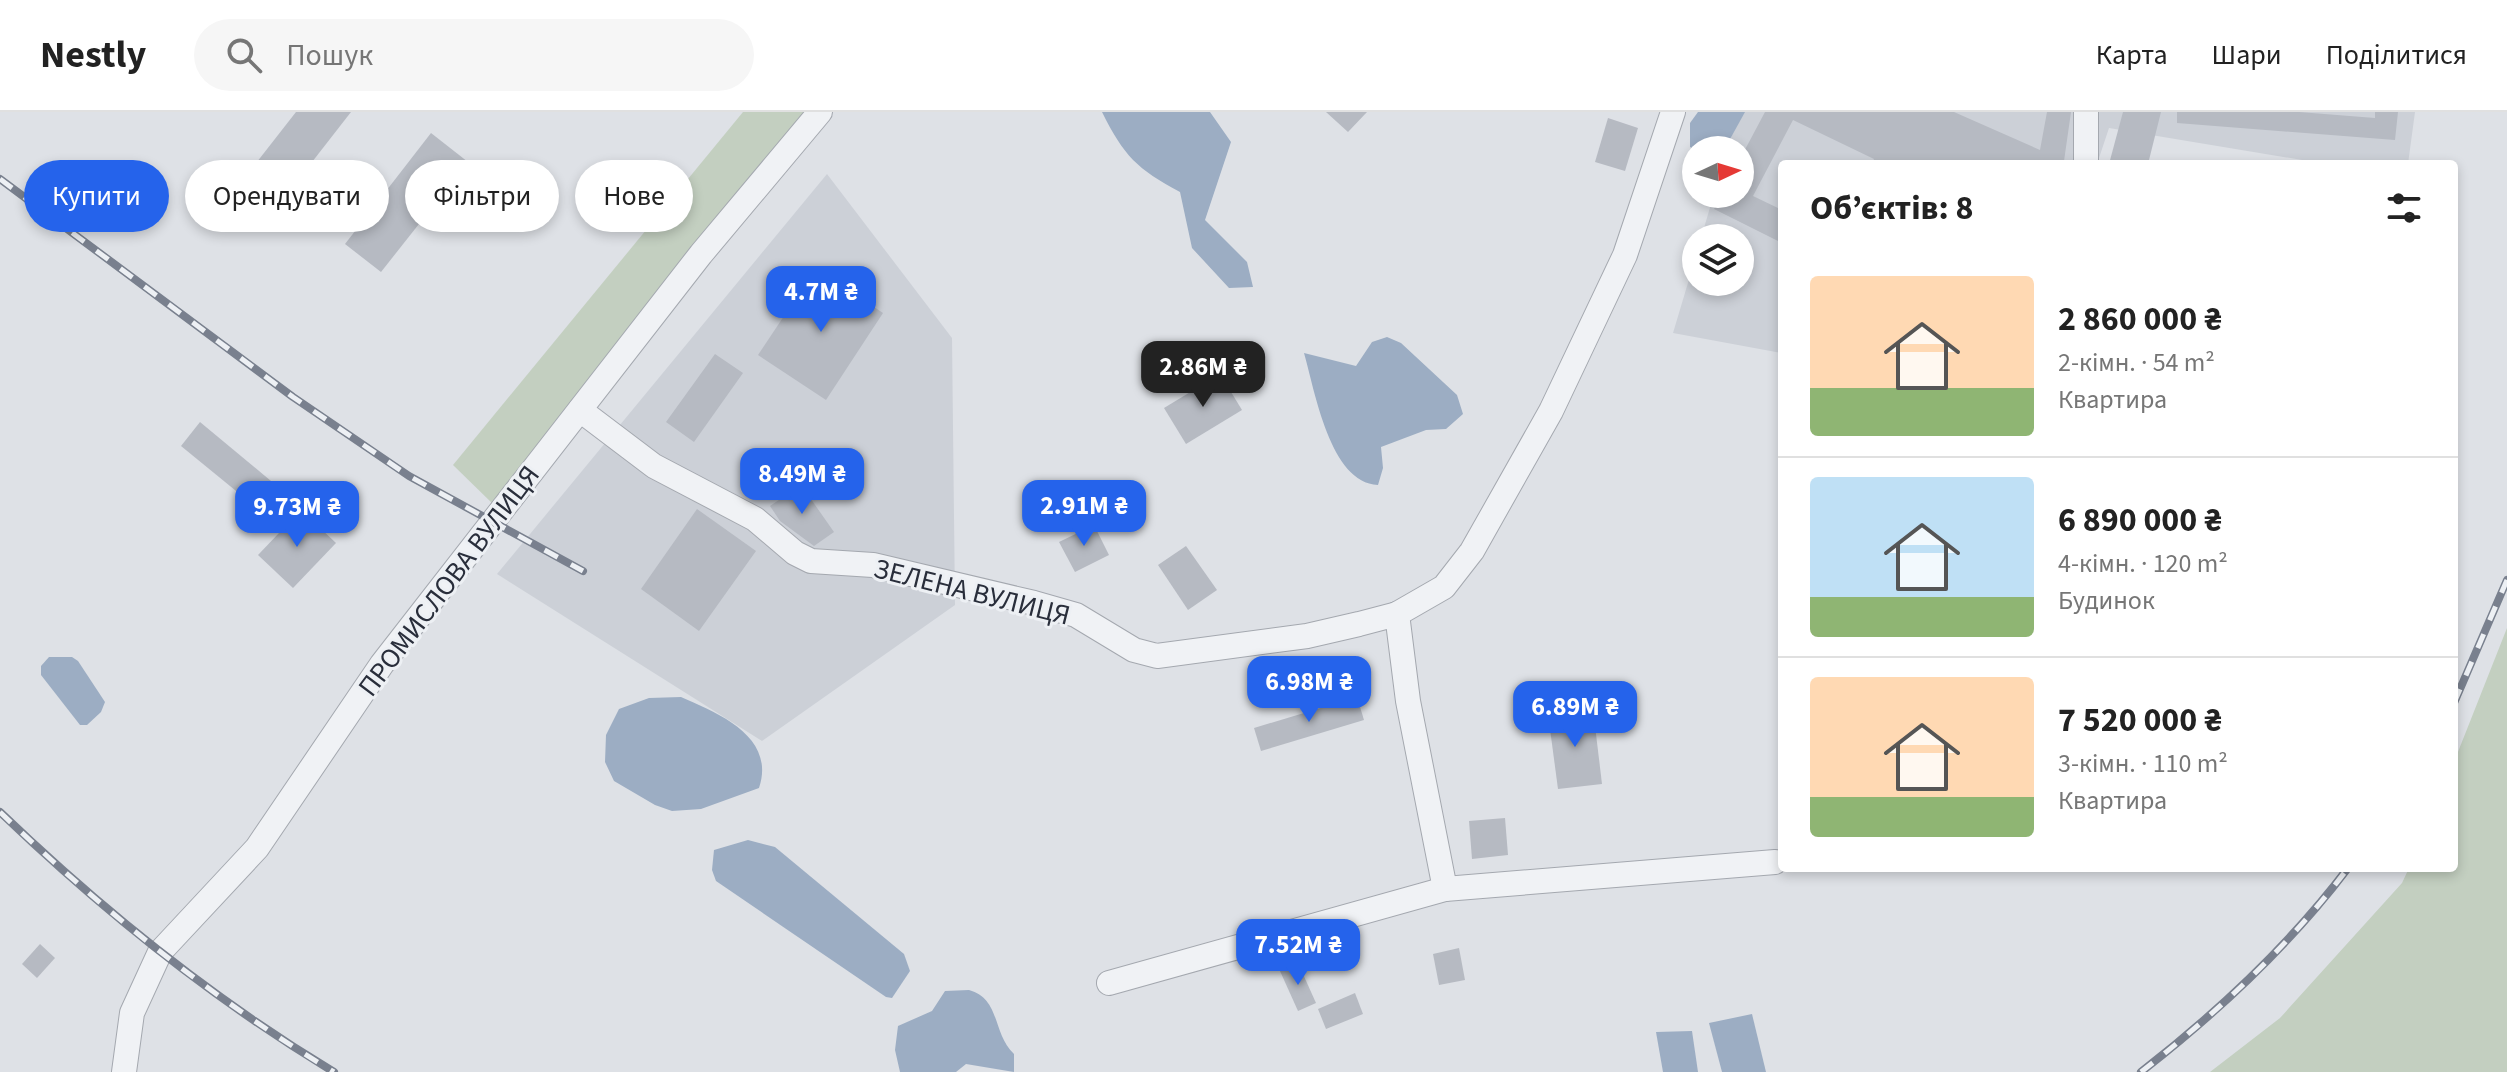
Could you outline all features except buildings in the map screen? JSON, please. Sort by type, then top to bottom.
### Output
[{"type":"street","name":"ПРОМИСЛОВА ВУЛИЦЯ","points":[[124,1072],[132,1013],[160,952],[257,848],[382,664],[701,254],[820,112]]},
{"type":"street","name":"ЗЕЛЕНА ВУЛИЦЯ","points":[[580,410],[654,466],[755,519],[795,553],[811,561],[873,565],[1034,603],[1076,615],[1134,650],[1157,656],[1307,636],[1397,614],[1444,587],[1472,551],[1551,411],[1625,255],[1673,112]]},
{"type":"street","points":[[2086,112],[2086,160]]},
{"type":"street","points":[[1397,614],[1408,701],[1445,889]]},
{"type":"street","points":[[1109,983],[1445,889],[1775,862]]},
{"type":"shaded area","points":[[1739,112],[2415,112],[2409,160],[2302,160],[2109,128],[2098,160],[1778,160],[1778,352],[1673,333],[1684,296],[1754,296],[1754,224],[1705,224],[1710,208],[1754,208],[1754,136],[1731,136]]},
{"type":"shaded area","points":[[827,174],[952,338],[955,605],[762,741],[497,574]]},
{"type":"green space","points":[[743,112],[809,112],[495,506],[453,465],[644,232],[693,232],[693,173]]},
{"type":"green space","points":[[2507,628],[2507,1072],[2210,1072],[2280,1018],[2402,883],[2407,872],[2458,872],[2458,752]]},
{"type":"water","points":[[1102,112],[1210,112],[1231,142],[1205,220],[1247,262],[1253,287],[1229,288],[1192,248],[1180,192],[1133,160],[1117,140]]},
{"type":"water","points":[[1698,112],[1745,112],[1732,136],[1690,136],[1690,123]]},
{"type":"water","points":[[1387,337],[1401,343],[1457,395],[1463,414],[1446,429],[1426,430],[1381,447],[1383,468],[1378,485],[1361,480],[1336,452],[1320,411],[1304,353],[1356,366],[1372,342]]},
{"type":"water","points":[[49,657],[72,657],[78,661],[105,702],[101,712],[87,725],[80,725],[41,675],[41,666]]},
{"type":"water","points":[[681,697],[727,720],[752,741],[762,770],[759,788],[701,809],[672,811],[655,805],[614,781],[605,762],[606,735],[619,709],[649,698]]},
{"type":"water","points":[[748,840],[775,847],[904,954],[910,971],[892,998],[886,997],[716,881],[712,870],[714,850]]},
{"type":"water","points":[[969,990],[979,994],[992,1009],[1002,1036],[1014,1054],[1014,1072],[966,1064],[956,1072],[900,1072],[895,1050],[898,1026],[932,1011],[945,991]]},
{"type":"water","points":[[1752,1014],[1766,1072],[1722,1072],[1709,1023]]},
{"type":"water","points":[[1692,1031],[1698,1072],[1663,1072],[1656,1032]]},
{"type":"railway","points":[[0,179],[293,397],[409,476],[583,571]]},
{"type":"railway","points":[[2458,694],[2507,580]]},
{"type":"railway","points":[[0,812],[78,884],[160,951],[245,1014],[334,1072]]},
{"type":"railway","points":[[2141,1072],[2198,1026],[2251,977],[2302,924],[2345,872]]}]
